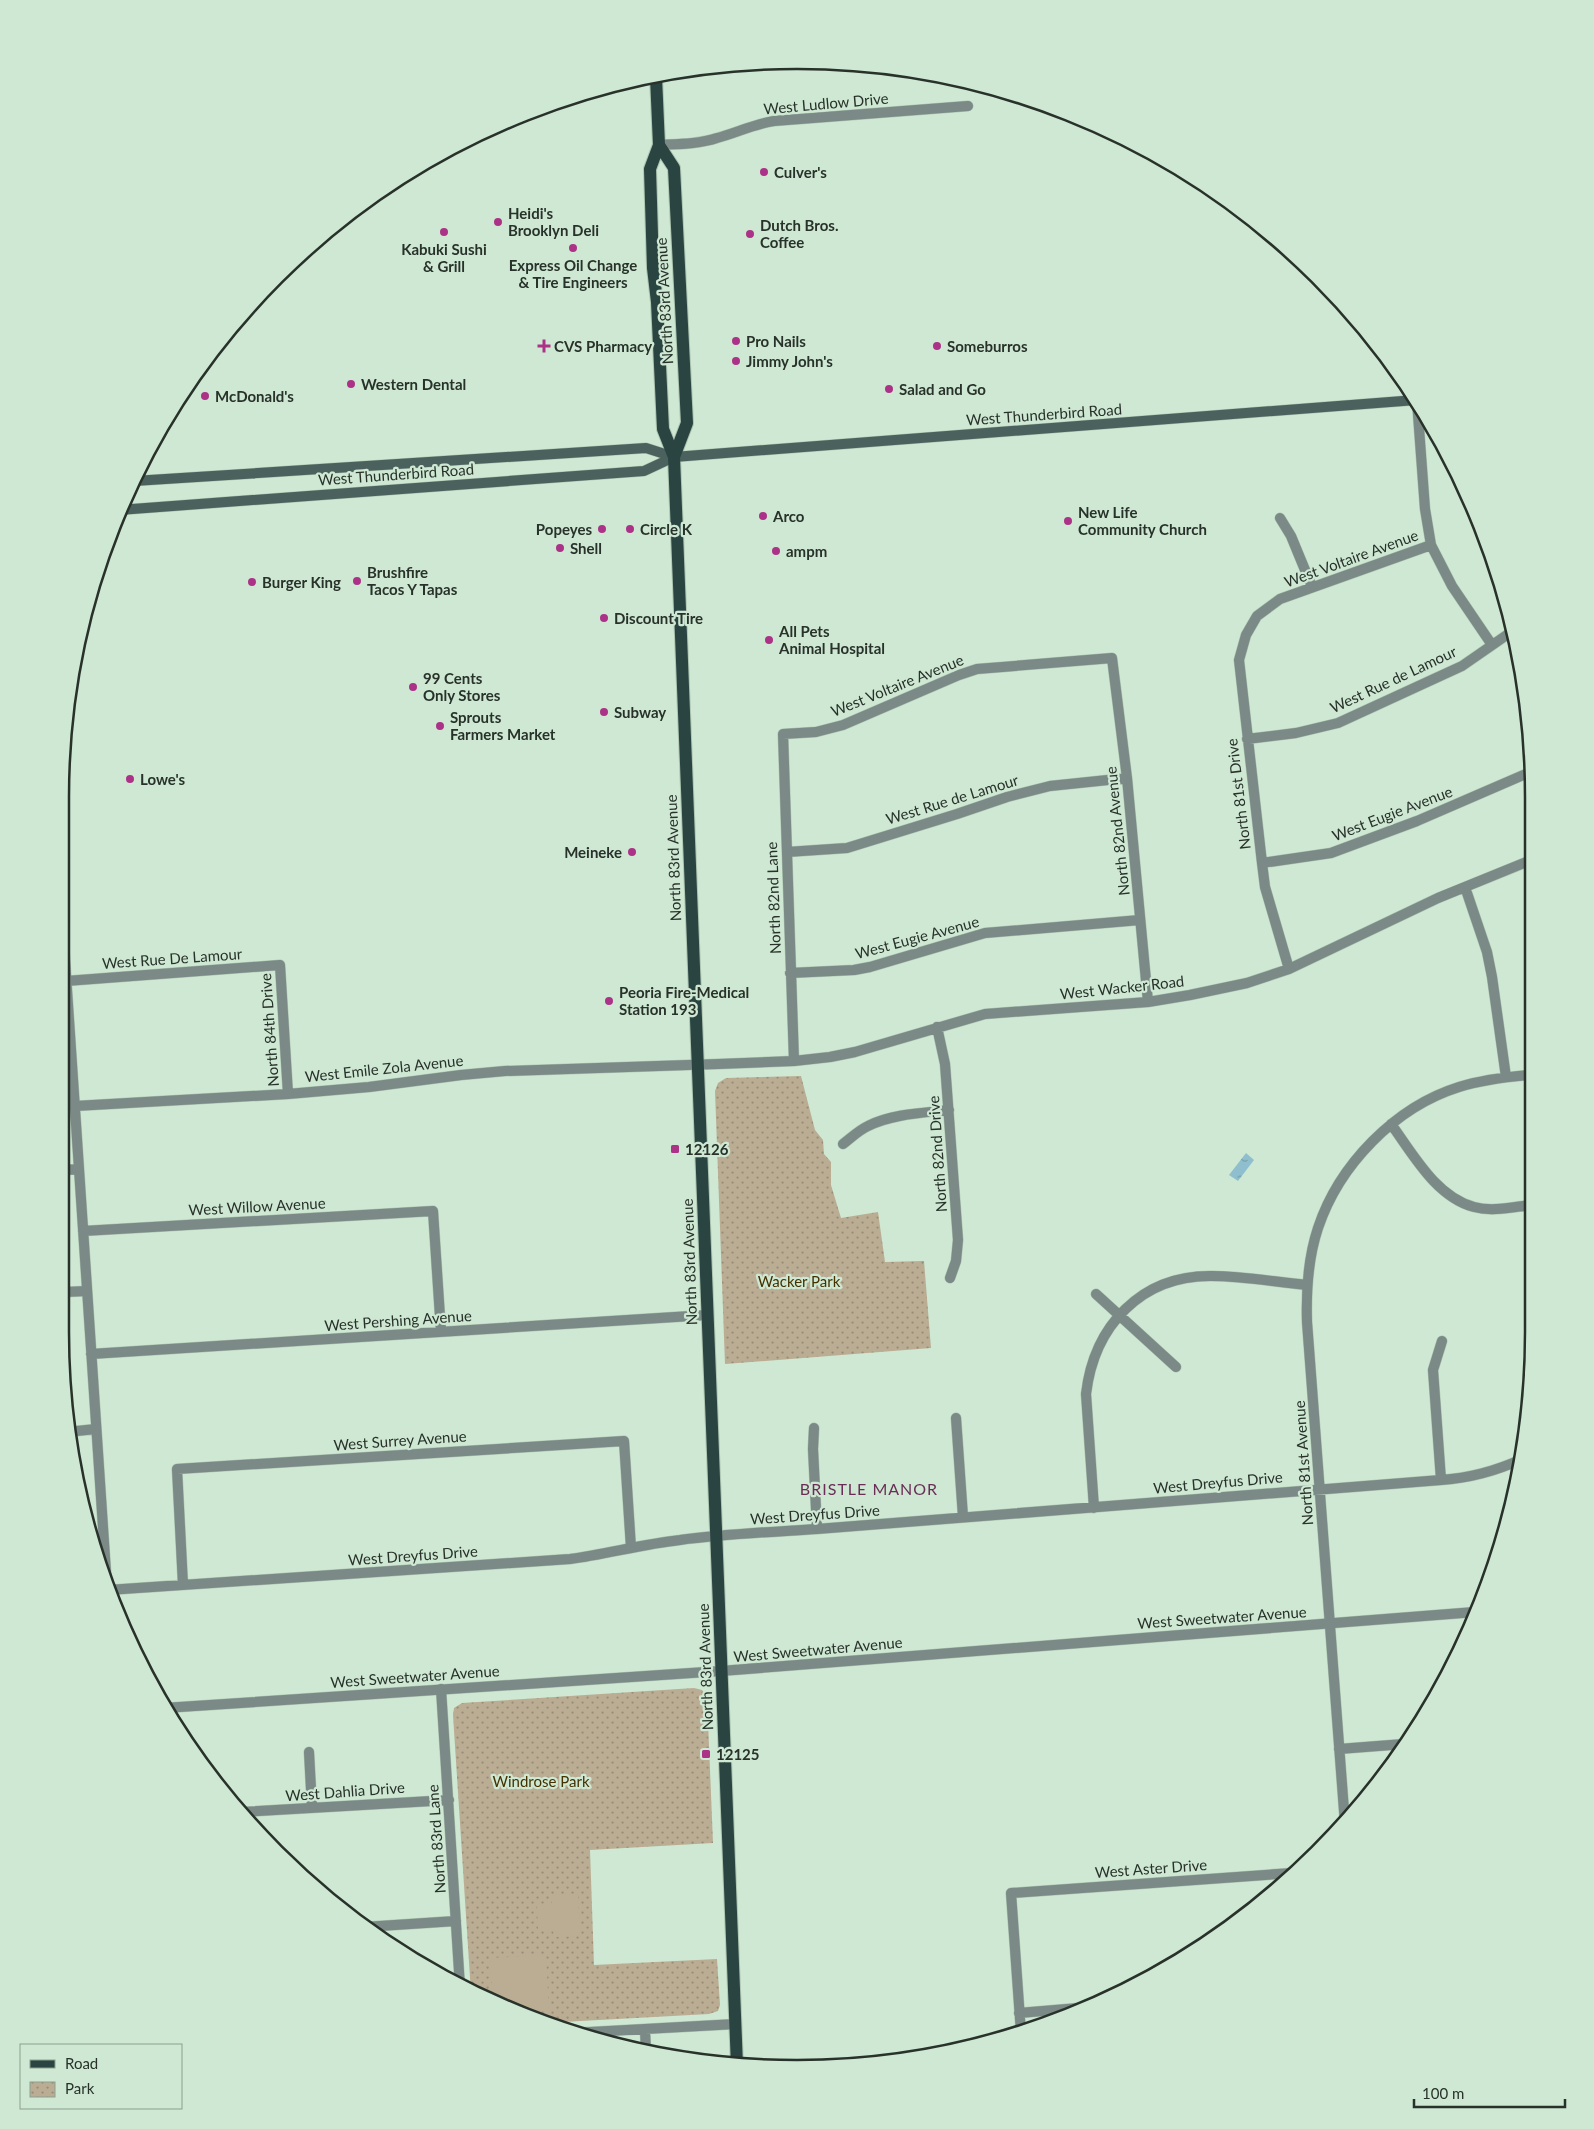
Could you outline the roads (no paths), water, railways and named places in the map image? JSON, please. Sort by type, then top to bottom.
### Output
[{"type":"main road","name":"North 83rd Avenue","points":[[656,83],[659,145],[650,169],[653,268],[657,302],[663,429],[674,457],[680,655],[737,2058]]},
{"type":"main road","name":"North 83rd Avenue","points":[[659,145],[674,168],[687,423],[674,457]]},
{"type":"main road","name":"West Thunderbird Road","points":[[128,509],[644,471],[674,457],[1409,402]]},
{"type":"main road","name":"West Thunderbird Road","points":[[141,481],[646,448],[674,457]]},
{"type":"street","name":"West Ludlow Drive","points":[[659,145],[686,144],[716,139],[752,126],[774,122],[968,106]]},
{"type":"street","points":[[1418,417],[1425,509],[1432,545],[1452,586],[1492,644]]},
{"type":"street","points":[[1280,518],[1292,536],[1312,587]]},
{"type":"street","name":"West Voltaire Avenue","points":[[1257,616],[1280,599],[1432,545]]},
{"type":"street","name":"North 81st Drive","points":[[1257,616],[1246,635],[1239,660],[1265,886],[1289,969]]},
{"type":"street","name":"West Rue de Lamour","points":[[1247,739],[1296,733],[1338,722],[1462,666],[1506,635]]},
{"type":"street","name":"West Voltaire Avenue","points":[[783,734],[816,732],[843,724],[950,678],[978,669],[1112,658]]},
{"type":"street","name":"North 82nd Avenue","points":[[1112,658],[1127,778],[1148,1002]]},
{"type":"street","name":"North 82nd Lane","points":[[783,734],[794,1061]]},
{"type":"street","name":"West Eugie Avenue","points":[[1262,863],[1331,853],[1417,821],[1525,774]]},
{"type":"street","name":"West Rue de Lamour","points":[[787,852],[847,848],[1007,797],[1050,786],[1127,778]]},
{"type":"street","name":"West Wacker Road","points":[[698,1065],[794,1061],[855,1052],[967,1018],[1002,1012],[1148,1002],[1230,987],[1289,969],[1465,887],[1525,862]]},
{"type":"street","points":[[1465,887],[1490,968],[1506,1077]]},
{"type":"street","name":"West Eugie Avenue","points":[[790,973],[854,970],[870,967],[985,933],[1140,920]]},
{"type":"street","name":"West Rue De Lamour","points":[[69,981],[280,965]]},
{"type":"street","name":"North 84th Drive","points":[[280,965],[288,1094]]},
{"type":"street","name":"North 82nd Drive","points":[[937,1027],[945,1064],[958,1240],[956,1261],[950,1278]]},
{"type":"street","points":[[69,1063],[75,1106],[105,1559]]},
{"type":"street","name":"West Emile Zola Avenue","points":[[75,1106],[288,1094],[504,1072],[698,1065]]},
{"type":"street","points":[[1525,1075],[1506,1077],[1459,1087],[1426,1101],[1391,1124],[1430,1176],[1457,1200],[1474,1207],[1488,1209],[1525,1206]]},
{"type":"street","points":[[843,1144],[866,1127],[876,1123],[892,1118],[949,1110]]},
{"type":"street","name":"North 81st Avenue","points":[[1344,1813],[1307,1322],[1307,1285],[1318,1228],[1335,1189],[1360,1155],[1391,1124]]},
{"type":"street","points":[[69,1170],[79,1169]]},
{"type":"street","name":"West Willow Avenue","points":[[83,1231],[432,1211],[441,1332]]},
{"type":"street","points":[[1094,1508],[1087,1412],[1088,1377],[1100,1345],[1118,1315],[1159,1286],[1193,1278],[1211,1276],[1307,1285]]},
{"type":"street","points":[[69,1292],[87,1291]]},
{"type":"street","points":[[1096,1294],[1176,1367]]},
{"type":"street","name":"West Pershing Avenue","points":[[91,1354],[707,1315]]},
{"type":"street","points":[[1441,1480],[1433,1370],[1442,1341]]},
{"type":"street","points":[[956,1418],[964,1518]]},
{"type":"street","points":[[814,1428],[812,1449],[817,1529]]},
{"type":"street","points":[[76,1431],[96,1429]]},
{"type":"street","name":"West Surrey Avenue","points":[[183,1585],[177,1469],[624,1441],[631,1548]]},
{"type":"street","name":"West Dreyfus Drive","points":[[116,1589],[570,1559],[610,1554],[631,1548],[716,1535],[964,1518],[1467,1478],[1487,1473],[1513,1463]]},
{"type":"street","name":"West Sweetwater Avenue","points":[[173,1707],[721,1671],[1469,1612]]},
{"type":"street","name":"North 83rd Lane","points":[[441,1689],[459,1977]]},
{"type":"street","points":[[1339,1749],[1397,1745]]},
{"type":"street","points":[[309,1752],[312,1808]]},
{"type":"street","name":"West Dahlia Drive","points":[[249,1812],[449,1800]]},
{"type":"street","name":"West Aster Drive","points":[[1019,2013],[1011,1893],[1284,1874]]},
{"type":"street","points":[[376,1926],[456,1921]]},
{"type":"street","points":[[1020,2025],[1019,2013],[1065,2009]]},
{"type":"street","points":[[597,2032],[736,2024]]},
{"type":"street","points":[[646,2029],[646,2044]]},
{"type":"water","points":[[1246,1153],[1254,1160],[1238,1181],[1229,1175]]},
{"type":"place","name":"Culver's","points":[[764,172]]},
{"type":"place","name":"Heidi's Brooklyn Deli","points":[[498,222]]},
{"type":"place","name":"Kabuki Sushi & Grill","points":[[444,232]]},
{"type":"place","name":"Dutch Bros. Coffee","points":[[750,234]]},
{"type":"place","name":"Express Oil Change & Tire Engineers","points":[[573,248]]},
{"type":"place","name":"Pro Nails","points":[[736,341]]},
{"type":"place","name":"CVS Pharmacy","points":[[544,346]]},
{"type":"place","name":"Someburros","points":[[937,346]]},
{"type":"place","name":"Jimmy John's","points":[[736,361]]},
{"type":"place","name":"Western Dental","points":[[351,384]]},
{"type":"place","name":"Salad and Go","points":[[889,389]]},
{"type":"place","name":"McDonald's","points":[[205,396]]},
{"type":"place","name":"Arco","points":[[763,516]]},
{"type":"place","name":"New Life Community Church","points":[[1068,521]]},
{"type":"place","name":"Popeyes","points":[[602,529]]},
{"type":"place","name":"Circle K","points":[[630,529]]},
{"type":"place","name":"Shell","points":[[560,548]]},
{"type":"place","name":"ampm","points":[[776,551]]},
{"type":"place","name":"Brushfire Tacos Y Tapas","points":[[357,581]]},
{"type":"place","name":"Burger King","points":[[252,582]]},
{"type":"place","name":"Discount Tire","points":[[604,618]]},
{"type":"place","name":"All Pets Animal Hospital","points":[[769,640]]},
{"type":"place","name":"99 Cents Only Stores","points":[[413,687]]},
{"type":"place","name":"Subway","points":[[604,712]]},
{"type":"place","name":"Sprouts Farmers Market","points":[[440,726]]},
{"type":"place","name":"Lowe's","points":[[130,779]]},
{"type":"place","name":"Meineke","points":[[632,852]]},
{"type":"place","name":"Peoria Fire-Medical Station 193","points":[[609,1001]]},
{"type":"place","name":"12126","points":[[675,1149]]},
{"type":"place","name":"12125","points":[[706,1754]]},
{"type":"district","name":"BRISTLE MANOR","points":[[869,1488]]},
{"type":"park label","name":"Wacker Park","points":[[799,1281]]},
{"type":"park label","name":"Windrose Park","points":[[541,1781]]}]
